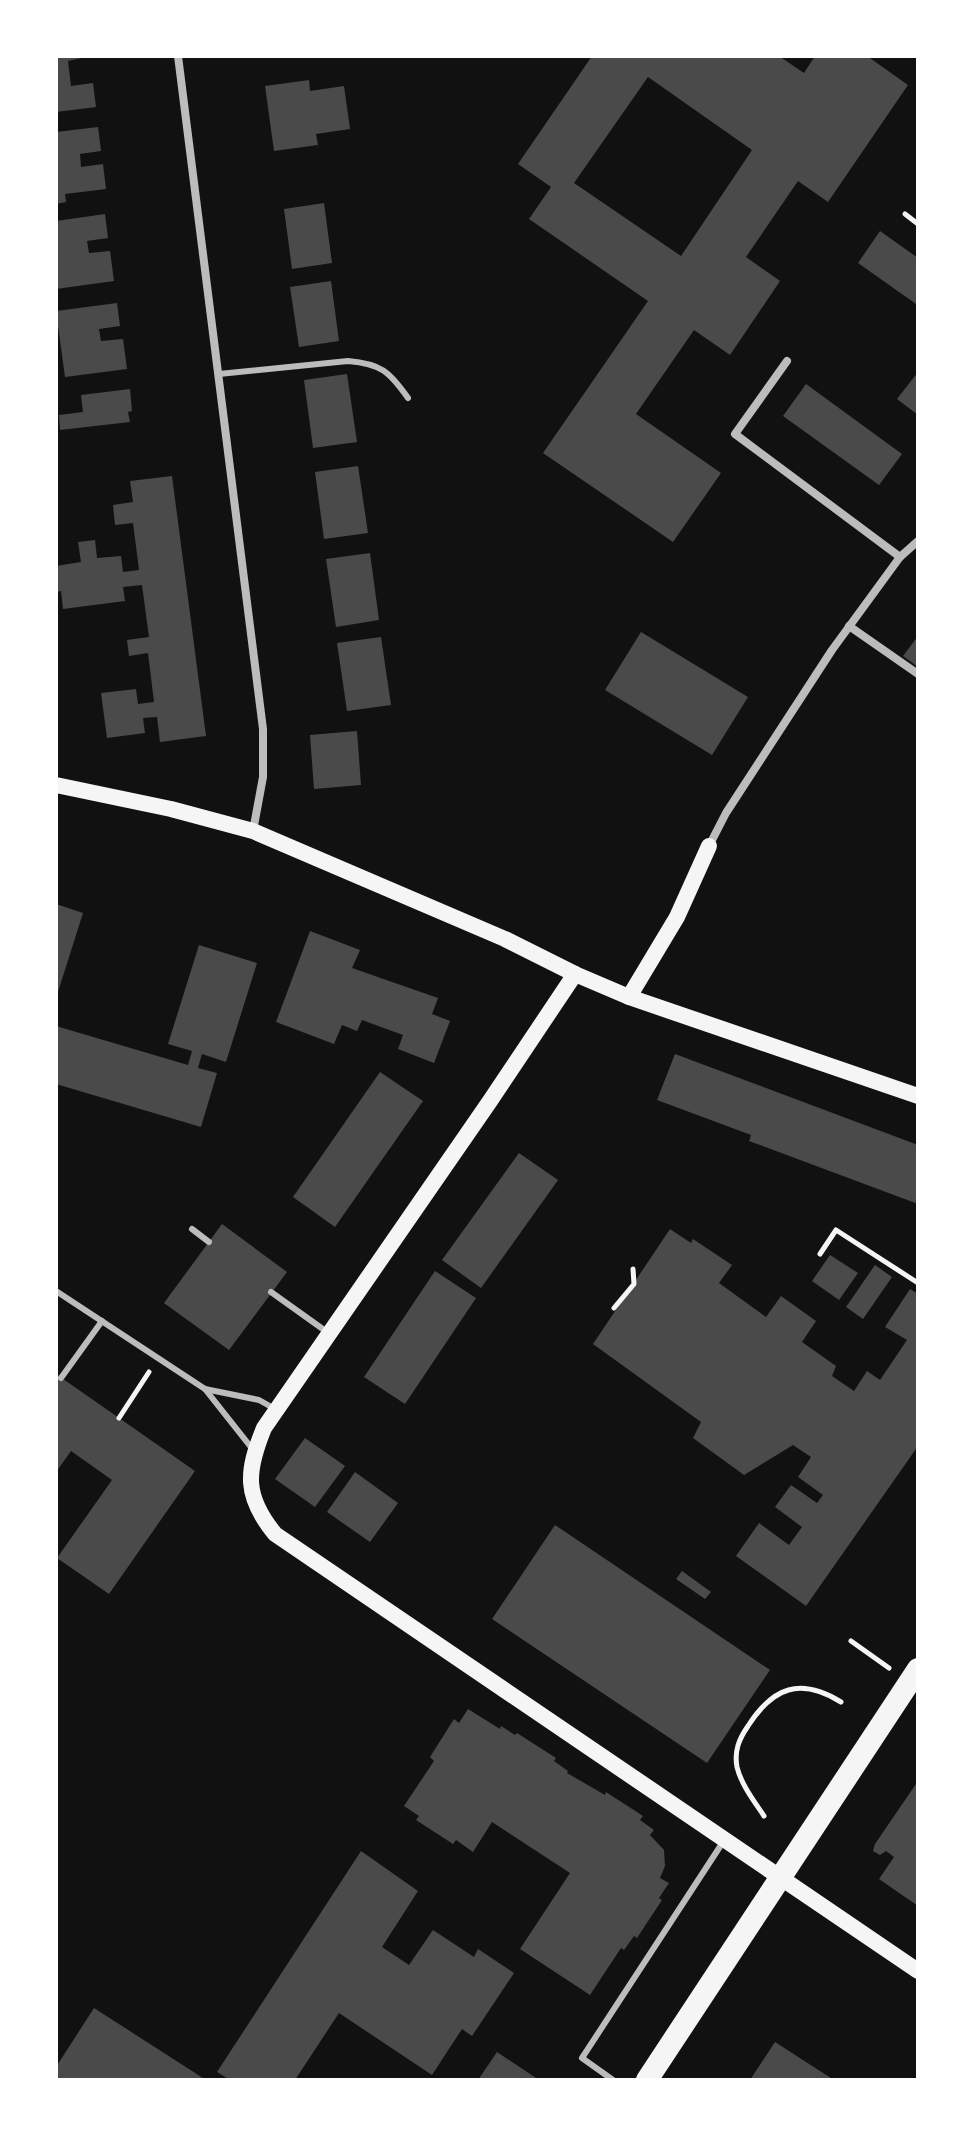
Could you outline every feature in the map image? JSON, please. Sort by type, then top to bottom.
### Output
[{"type":"highway","points":[[647,2080],[914,1676]]},
{"type":"main road","points":[[56,785],[171,809],[253,831],[505,939],[629,997],[918,1096]]},
{"type":"main road","points":[[629,997],[677,917],[709,846]]},
{"type":"main road","points":[[575,974],[330,1334],[275,1409],[254,1451],[249,1472],[255,1503],[275,1534],[918,1971]]},
{"type":"street","points":[[178,56],[263,729],[263,777],[253,831]]},
{"type":"street","points":[[787,361],[735,434],[900,557]]},
{"type":"street","points":[[709,846],[726,813],[849,626],[900,557],[918,541]]},
{"type":"street","points":[[849,626],[918,674]]},
{"type":"lane","points":[[219,374],[348,361],[365,363],[391,374],[408,398]]},
{"type":"lane","points":[[192,1229],[209,1242]]},
{"type":"lane","points":[[56,1291],[205,1389],[254,1451]]},
{"type":"lane","points":[[271,1292],[330,1334]]},
{"type":"lane","points":[[61,1378],[102,1321]]},
{"type":"lane","points":[[205,1389],[259,1400],[275,1409]]},
{"type":"lane","points":[[613,2080],[582,2058],[725,1838]]},
{"type":"path","points":[[905,214],[918,224]]},
{"type":"path","points":[[820,1254],[836,1230],[918,1283]]},
{"type":"path","points":[[614,1308],[634,1284],[633,1269]]},
{"type":"path","points":[[119,1418],[158,1357]]},
{"type":"path","points":[[851,1641],[914,1676]]},
{"type":"path","points":[[764,1816],[737,1768],[736,1750],[746,1728],[767,1700],[784,1691],[815,1690],[841,1702]]},
{"type":"building","points":[[56,56],[90,56],[68,61],[71,86],[93,83],[96,107],[56,112]]},
{"type":"building","points":[[592,56],[779,56],[804,73],[815,56],[867,56],[908,85],[828,202],[798,181],[746,257],[780,281],[730,355],[694,330],[636,414],[721,473],[673,542],[543,453],[648,301],[529,219],[551,187],[518,164]],"holes":[[[648,77],[752,150],[681,256],[574,183]]]},
{"type":"building","points":[[309,80],[310,91],[344,86],[350,129],[316,134],[318,145],[274,151],[265,86]]},
{"type":"building","points":[[98,127],[101,151],[80,154],[81,167],[103,164],[106,189],[65,194],[66,202],[56,204],[56,132]]},
{"type":"building","points":[[324,203],[332,263],[292,269],[284,209]]},
{"type":"building","points":[[105,214],[108,238],[87,241],[89,253],[110,251],[114,281],[56,289],[56,221]]},
{"type":"building","points":[[880,231],[918,258],[916,304],[858,263]]},
{"type":"building","points":[[331,281],[339,341],[299,347],[290,287]]},
{"type":"building","points":[[117,303],[120,326],[99,329],[101,341],[123,339],[127,369],[65,377],[56,311]]},
{"type":"building","points":[[918,372],[918,415],[897,399]]},
{"type":"building","points":[[347,374],[357,442],[313,448],[304,380]]},
{"type":"building","points":[[806,384],[902,454],[879,485],[783,416]]},
{"type":"building","points":[[130,389],[130,422],[60,430],[59,415],[83,412],[81,395]]},
{"type":"building","points":[[358,466],[368,533],[324,539],[315,472]]},
{"type":"building","points":[[172,476],[206,736],[160,742],[157,717],[143,718],[145,733],[107,738],[101,693],[136,689],[138,704],[154,702],[148,653],[129,656],[127,640],[149,637],[142,585],[123,587],[125,601],[63,609],[61,591],[56,592],[56,566],[81,562],[78,542],[95,540],[97,558],[121,556],[123,572],[139,570],[133,523],[115,525],[113,505],[133,502],[130,481]]},
{"type":"building","points":[[370,553],[379,620],[336,627],[326,559]]},
{"type":"building","points":[[641,632],[748,697],[712,755],[605,690]]},
{"type":"building","points":[[918,636],[918,667],[903,656]]},
{"type":"building","points":[[381,637],[391,705],[347,711],[337,643]]},
{"type":"building","points":[[357,731],[361,785],[314,789],[310,735]]},
{"type":"building","points":[[56,904],[83,913],[57,995],[56,995]]},
{"type":"building","points":[[310,931],[360,950],[352,968],[438,998],[432,1014],[450,1021],[434,1063],[398,1049],[403,1035],[362,1020],[357,1031],[342,1025],[334,1044],[276,1022]]},
{"type":"building","points":[[199,945],[257,963],[226,1062],[202,1054],[198,1068],[217,1073],[201,1127],[56,1084],[56,1026],[188,1065],[192,1051],[168,1044]]},
{"type":"building","points":[[675,1054],[918,1145],[918,1204],[749,1141],[751,1135],[657,1100]]},
{"type":"building","points":[[380,1072],[423,1101],[335,1227],[293,1197]]},
{"type":"building","points":[[519,1153],[558,1180],[481,1288],[442,1260]]},
{"type":"building","points":[[222,1224],[287,1272],[229,1350],[164,1303]]},
{"type":"building","points":[[670,1229],[691,1243],[693,1239],[732,1265],[719,1283],[766,1317],[781,1296],[816,1321],[802,1342],[836,1366],[832,1376],[854,1391],[867,1371],[880,1380],[907,1340],[885,1327],[910,1289],[918,1294],[918,1446],[806,1606],[736,1556],[759,1523],[789,1545],[802,1527],[775,1507],[791,1485],[817,1503],[823,1495],[798,1477],[811,1457],[793,1445],[744,1475],[693,1438],[701,1422],[593,1344]]},
{"type":"building","points":[[830,1255],[858,1273],[839,1300],[812,1281]]},
{"type":"building","points":[[875,1265],[892,1277],[863,1319],[846,1307]]},
{"type":"building","points":[[435,1271],[476,1298],[405,1404],[364,1377]]},
{"type":"building","points":[[56,1374],[195,1471],[109,1594],[57,1558],[112,1480],[71,1451],[56,1472]]},
{"type":"building","points":[[305,1438],[345,1466],[315,1507],[275,1479]]},
{"type":"building","points":[[355,1472],[398,1503],[370,1542],[327,1512]]},
{"type":"building","points":[[555,1525],[770,1670],[707,1763],[492,1619]]},
{"type":"building","points":[[682,1571],[711,1592],[705,1599],[676,1579]]},
{"type":"building","points":[[468,1709],[500,1729],[501,1726],[515,1735],[517,1733],[556,1758],[554,1761],[567,1773],[605,1795],[606,1792],[643,1816],[640,1820],[654,1830],[650,1835],[664,1850],[665,1866],[660,1878],[669,1883],[659,1898],[662,1900],[637,1938],[634,1936],[624,1950],[621,1948],[590,1995],[520,1949],[570,1873],[492,1822],[473,1852],[456,1840],[453,1844],[416,1820],[419,1816],[404,1806],[434,1761],[430,1757],[454,1719],[459,1723]]},
{"type":"building","points":[[918,1781],[918,1906],[879,1879],[894,1857],[886,1851],[880,1855],[873,1851]]},
{"type":"building","points":[[361,1851],[418,1891],[382,1947],[409,1965],[433,1930],[474,1957],[478,1949],[514,1973],[472,2036],[462,2029],[432,2075],[339,2013],[295,2080],[230,2080],[217,2072]]},
{"type":"building","points":[[94,2008],[206,2080],[56,2080],[56,2067]]},
{"type":"building","points":[[775,2042],[834,2080],[750,2080]]},
{"type":"building","points":[[497,2052],[539,2080],[478,2080]]}]
